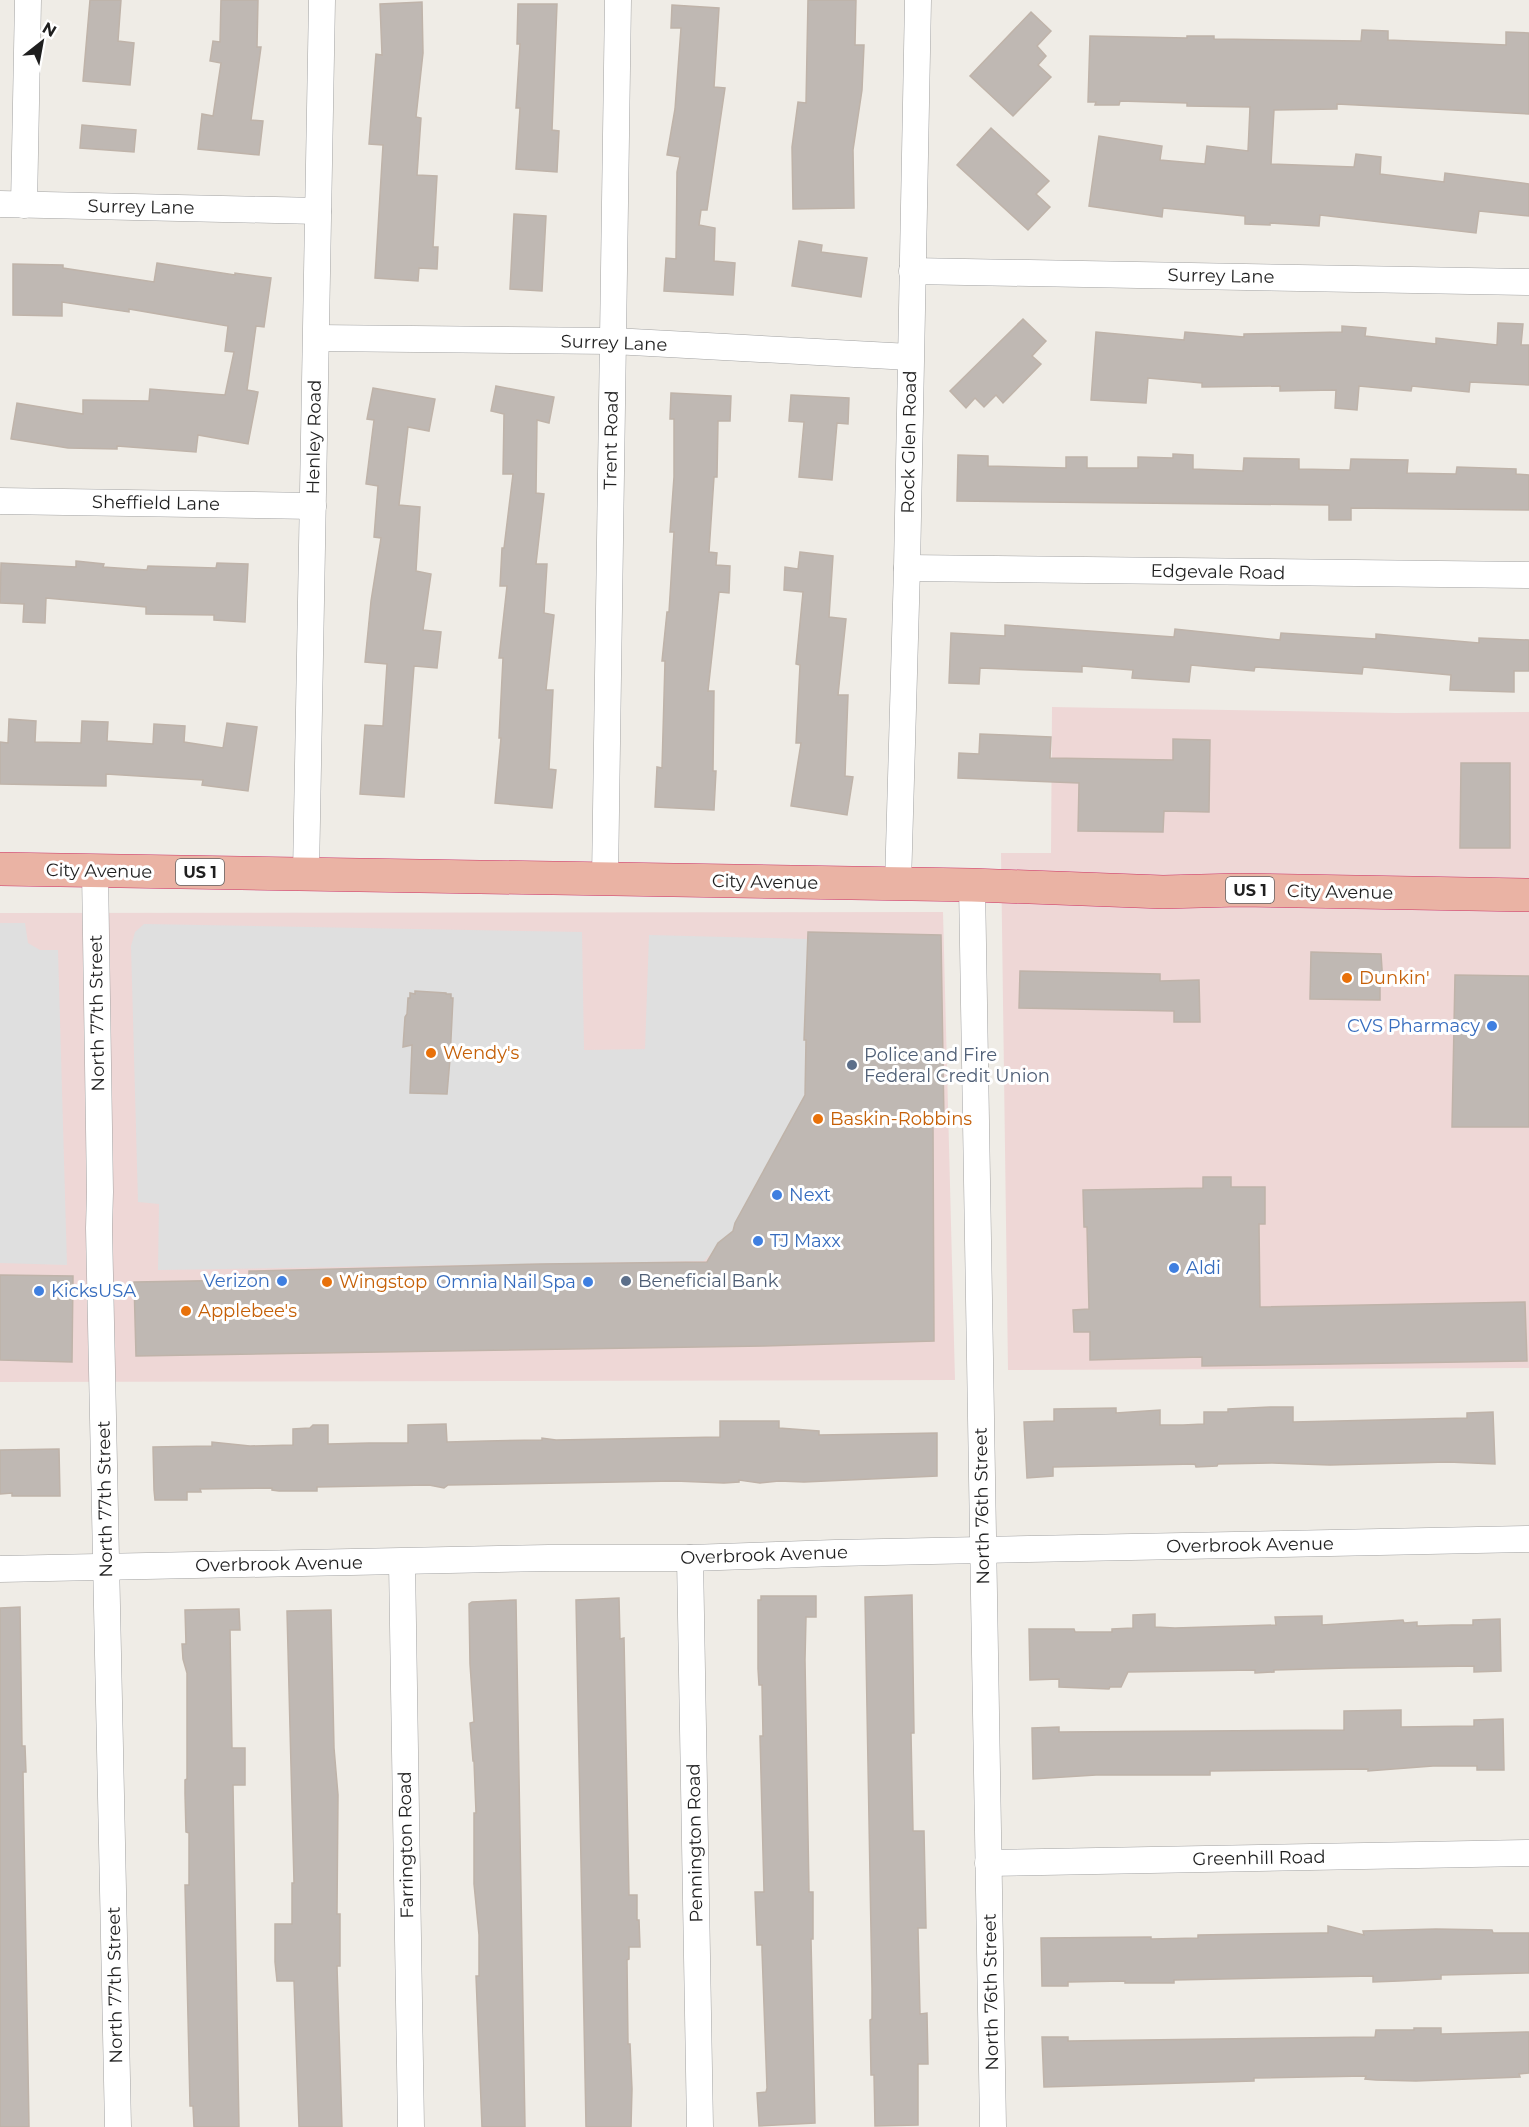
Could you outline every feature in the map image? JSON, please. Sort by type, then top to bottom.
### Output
[{"type":"highway","name":"City Avenue","points":[[0,869],[972,885],[1163,892],[1239,890],[1529,895]]},
{"type":"street","points":[[12,205],[28,0]]},
{"type":"street","name":"Henley Road","points":[[306,874],[322,0]]},
{"type":"street","name":"Trent Road","points":[[605,879],[618,0]]},
{"type":"street","name":"Rock Glen Road","points":[[898,884],[907,568],[918,0]]},
{"type":"street","name":"Surrey Lane","points":[[12,205],[318,211]]},
{"type":"street","name":"Surrey Lane","points":[[912,271],[1529,282]]},
{"type":"street","name":"Surrey Lane","points":[[317,338],[612,341],[910,357]]},
{"type":"street","name":"Sheffield Lane","points":[[0,501],[313,506]]},
{"type":"street","name":"Edgevale Road","points":[[907,568],[1529,575]]},
{"type":"street","name":"North 77th Street","points":[[95,871],[99,1228],[118,2127]]},
{"type":"street","name":"North 76th Street","points":[[972,885],[993,2127]]},
{"type":"street","name":"Overbrook Avenue","points":[[0,1569],[549,1558],[690,1558],[1529,1539]]},
{"type":"street","name":"Pennington Road","points":[[690,1558],[700,2127]]},
{"type":"street","name":"Farrington Road","points":[[402,1562],[411,2127]]},
{"type":"street","name":"Greenhill Road","points":[[988,1863],[1529,1853]]},
{"type":"shaded area","points":[[1052,707],[1396,713],[1529,712],[1529,1368],[1008,1370],[1001,853],[1051,853]]},
{"type":"shaded area","points":[[943,912],[955,1380],[0,1382],[0,913]]},
{"type":"shaded area","points":[[0,923],[25,923],[28,943],[40,950],[58,950],[67,1265],[0,1263]]},
{"type":"shaded area","points":[[144,924],[582,932],[584,1050],[645,1049],[649,935],[808,939],[806,1094],[733,1231],[704,1261],[158,1270],[159,1204],[138,1202],[131,946],[135,932]]},
{"type":"building","points":[[90,0],[121,0],[118,41],[134,43],[130,85],[83,81]]},
{"type":"building","points":[[221,0],[258,0],[257,47],[261,47],[251,120],[263,121],[259,155],[198,149],[202,114],[213,116],[221,63],[210,61],[213,41],[220,42]]},
{"type":"building","points":[[808,0],[856,0],[855,45],[864,45],[862,90],[853,150],[854,208],[793,209],[792,147],[798,102],[806,103]]},
{"type":"building","points":[[422,2],[423,53],[416,117],[421,118],[417,175],[437,176],[433,247],[438,247],[437,269],[419,268],[418,281],[375,278],[383,145],[369,144],[376,54],[382,55],[380,4]]},
{"type":"building","points":[[518,4],[557,4],[552,130],[559,131],[557,172],[516,169],[520,108],[516,108],[520,44],[517,44]]},
{"type":"building","points":[[672,5],[719,8],[714,87],[725,88],[707,210],[701,210],[699,225],[715,228],[714,261],[735,263],[733,295],[664,291],[666,258],[676,259],[677,172],[680,157],[667,155],[675,109],[681,28],[671,28]]},
{"type":"building","points":[[1031,12],[1051,31],[1037,46],[1046,56],[1038,65],[1051,77],[1013,116],[970,76]]},
{"type":"building","points":[[1362,30],[1388,31],[1388,40],[1506,45],[1506,32],[1529,33],[1529,114],[1337,104],[1337,109],[1274,110],[1271,164],[1354,167],[1356,154],[1381,157],[1380,174],[1444,182],[1445,173],[1529,184],[1529,216],[1479,211],[1476,233],[1320,215],[1319,226],[1245,224],[1245,216],[1163,208],[1162,217],[1089,206],[1099,136],[1162,146],[1160,160],[1205,164],[1207,146],[1248,151],[1250,107],[1187,106],[1187,103],[1120,101],[1119,105],[1095,105],[1096,102],[1088,102],[1090,36],[1187,38],[1187,36],[1214,36],[1214,39],[1361,41]]},
{"type":"building","points":[[82,125],[136,130],[134,152],[80,148]]},
{"type":"building","points":[[991,128],[1049,181],[1036,194],[1050,207],[1028,230],[957,165]]},
{"type":"building","points":[[514,214],[546,216],[542,291],[510,289]]},
{"type":"building","points":[[799,241],[822,245],[821,252],[867,258],[861,297],[792,286]]},
{"type":"building","points":[[157,263],[271,278],[264,327],[256,326],[247,390],[258,392],[248,444],[198,435],[196,452],[117,446],[117,449],[68,448],[11,439],[17,403],[83,414],[83,400],[149,401],[150,389],[225,395],[234,352],[225,351],[228,326],[129,309],[129,312],[62,302],[62,316],[13,315],[13,264],[63,265],[63,268],[154,282]]},
{"type":"building","points":[[1023,319],[1046,341],[1032,356],[1041,364],[1003,403],[996,395],[984,407],[975,398],[966,408],[950,391]]},
{"type":"building","points":[[1498,323],[1523,324],[1521,345],[1529,345],[1529,385],[1470,382],[1469,392],[1412,386],[1411,391],[1359,386],[1357,410],[1335,408],[1336,390],[1280,391],[1280,386],[1202,387],[1202,383],[1148,378],[1146,403],[1091,400],[1096,332],[1184,340],[1185,332],[1244,337],[1244,334],[1342,332],[1342,326],[1366,328],[1365,336],[1436,344],[1436,338],[1497,345]]},
{"type":"building","points":[[496,386],[554,397],[549,423],[537,420],[536,493],[544,494],[536,564],[547,564],[544,613],[554,615],[546,690],[553,690],[549,769],[556,770],[552,808],[495,803],[501,738],[499,738],[503,658],[499,658],[507,586],[500,586],[502,548],[504,548],[513,474],[503,474],[504,414],[491,411]]},
{"type":"building","points":[[373,388],[435,399],[429,431],[408,427],[399,505],[420,507],[416,571],[431,574],[423,630],[441,632],[437,668],[414,666],[404,797],[360,794],[365,725],[383,726],[387,664],[365,662],[371,601],[381,538],[374,537],[378,486],[366,484],[374,420],[367,419]]},
{"type":"building","points":[[671,393],[731,396],[730,421],[718,421],[717,477],[714,477],[709,552],[717,553],[716,565],[730,566],[729,593],[719,592],[708,691],[714,691],[713,771],[716,771],[714,810],[655,807],[657,767],[662,768],[665,661],[662,661],[667,612],[669,612],[674,532],[670,532],[674,477],[674,419],[670,419]]},
{"type":"building","points":[[791,395],[849,398],[848,424],[837,423],[832,480],[799,477],[804,422],[789,421]]},
{"type":"building","points":[[1173,454],[1193,455],[1193,469],[1243,471],[1244,458],[1299,459],[1299,469],[1350,470],[1351,459],[1408,460],[1407,473],[1456,474],[1457,467],[1516,469],[1516,474],[1529,475],[1529,510],[1351,508],[1351,520],[1329,520],[1329,505],[957,501],[958,455],[988,456],[988,466],[1066,468],[1066,457],[1087,457],[1087,468],[1138,468],[1138,457],[1173,458]]},
{"type":"building","points":[[800,552],[833,556],[829,617],[846,619],[838,695],[848,695],[845,776],[853,777],[847,815],[791,806],[801,743],[796,743],[800,665],[796,664],[803,592],[784,590],[785,567],[798,569]]},
{"type":"building","points":[[76,561],[104,564],[103,567],[147,570],[148,566],[216,568],[217,563],[248,564],[245,622],[214,620],[214,615],[146,614],[146,607],[46,598],[45,623],[23,622],[24,604],[0,603],[1,563],[76,567]]},
{"type":"building","points":[[1005,625],[1174,637],[1175,629],[1280,640],[1281,633],[1376,639],[1376,634],[1479,643],[1479,638],[1529,640],[1529,671],[1514,671],[1514,692],[1450,690],[1451,675],[1363,667],[1362,674],[1255,667],[1254,671],[1191,665],[1189,682],[1132,678],[1133,670],[1082,666],[1082,672],[980,668],[979,684],[949,683],[951,633],[1005,636]]},
{"type":"building","points":[[9,719],[36,721],[35,742],[81,743],[82,721],[108,722],[107,741],[153,744],[154,724],[185,726],[184,742],[223,748],[227,723],[257,727],[248,791],[202,785],[203,780],[106,774],[106,786],[0,784],[0,742],[8,743]]},
{"type":"building","points":[[980,734],[1051,737],[1050,758],[1173,760],[1173,739],[1210,740],[1209,812],[1164,811],[1163,832],[1078,831],[1079,783],[958,778],[959,753],[979,754]]},
{"type":"building","points":[[1461,763],[1510,763],[1510,848],[1460,848]]},
{"type":"building","points":[[808,932],[941,935],[944,1122],[933,1125],[934,1341],[764,1346],[136,1356],[134,1282],[249,1280],[249,1271],[707,1262],[718,1243],[733,1231],[735,1223],[805,1095],[806,1040],[804,1040]]},
{"type":"building","name":"Dunkin'","points":[[1311,952],[1381,954],[1383,984],[1380,985],[1380,1000],[1310,999]]},
{"type":"building","points":[[1020,971],[1160,974],[1160,981],[1199,980],[1200,1022],[1174,1022],[1174,1011],[1019,1008]]},
{"type":"building","name":"CVS Pharmacy","points":[[1455,975],[1529,976],[1529,1127],[1452,1127]]},
{"type":"building","name":"Wendy's","points":[[415,991],[446,993],[451,994],[453,998],[447,1094],[410,1093],[412,1045],[403,1047],[408,998],[410,998],[410,993],[415,994]]},
{"type":"building","name":"Aldi","points":[[1203,1177],[1231,1177],[1231,1187],[1265,1187],[1265,1224],[1259,1224],[1260,1307],[1525,1302],[1527,1361],[1202,1366],[1202,1357],[1090,1360],[1090,1332],[1074,1332],[1073,1310],[1089,1309],[1087,1227],[1084,1227],[1083,1190],[1203,1188]]},
{"type":"building","points":[[0,1275],[73,1276],[72,1362],[0,1360]]},
{"type":"building","points":[[1293,1407],[1293,1422],[1467,1418],[1467,1413],[1493,1412],[1495,1464],[1272,1463],[1218,1464],[1217,1466],[1196,1467],[1195,1464],[1053,1467],[1053,1476],[1027,1478],[1024,1422],[1054,1421],[1054,1409],[1116,1408],[1116,1413],[1160,1410],[1160,1425],[1183,1425],[1204,1424],[1204,1412],[1228,1412],[1228,1409]]},
{"type":"building","points":[[720,1421],[779,1421],[779,1428],[819,1431],[819,1435],[937,1433],[937,1476],[760,1483],[739,1480],[739,1482],[724,1483],[675,1481],[448,1485],[444,1488],[429,1485],[317,1487],[317,1491],[279,1491],[272,1490],[272,1488],[200,1489],[201,1492],[187,1492],[187,1500],[155,1500],[153,1447],[212,1446],[212,1442],[250,1446],[293,1445],[293,1429],[310,1428],[313,1425],[328,1425],[328,1444],[408,1443],[408,1425],[446,1424],[447,1442],[542,1440],[542,1438],[556,1440],[720,1437]]},
{"type":"building","points":[[59,1449],[60,1496],[0,1494],[0,1450]]},
{"type":"building","points":[[912,1595],[913,1831],[924,1831],[926,1928],[918,1928],[920,2014],[927,2013],[928,2064],[918,2064],[918,2125],[875,2126],[874,2075],[871,2075],[872,1988],[865,1597]]},
{"type":"building","points":[[761,1596],[816,1596],[816,1617],[806,1617],[805,1660],[809,1892],[813,1892],[813,1939],[811,1939],[815,2123],[759,2126],[757,2093],[766,2092],[767,2088],[762,1945],[757,1945],[755,1892],[764,1892],[760,1736],[763,1736],[762,1685],[759,1685],[758,1669],[758,1600],[761,1600]]},
{"type":"building","points":[[619,1598],[620,1639],[624,1638],[629,1895],[637,1895],[640,1947],[629,1947],[629,1959],[627,1960],[628,2044],[630,2044],[632,2089],[631,2127],[586,2127],[576,1600]]},
{"type":"building","points":[[516,1600],[525,2127],[482,2127],[476,1976],[479,1976],[479,1935],[474,1884],[474,1813],[476,1813],[470,1723],[474,1722],[469,1604]]},
{"type":"building","points":[[20,1607],[22,1746],[25,1746],[26,1772],[23,1772],[29,2127],[0,2127],[0,1608]]},
{"type":"building","points":[[239,1609],[240,1630],[230,1630],[232,1748],[245,1748],[245,1785],[233,1785],[239,2127],[194,2127],[193,2106],[190,2106],[185,1885],[189,1885],[189,1833],[186,1832],[185,1794],[187,1673],[182,1644],[186,1644],[185,1610]]},
{"type":"building","points":[[331,1610],[334,1748],[338,1795],[337,1914],[340,1914],[340,1966],[337,1966],[342,2127],[299,2127],[294,1981],[277,1981],[275,1962],[275,1924],[292,1924],[292,1883],[294,1883],[287,1611]]},
{"type":"building","points":[[1155,1614],[1155,1627],[1175,1628],[1276,1625],[1275,1617],[1322,1616],[1322,1625],[1403,1620],[1404,1623],[1417,1622],[1417,1626],[1473,1625],[1473,1620],[1500,1619],[1501,1671],[1474,1672],[1474,1666],[1274,1670],[1274,1672],[1255,1673],[1255,1670],[1128,1672],[1121,1687],[1110,1687],[1109,1689],[1059,1687],[1059,1679],[1030,1680],[1029,1629],[1112,1632],[1112,1629],[1133,1628],[1133,1615]]},
{"type":"building","points":[[1401,1710],[1401,1727],[1474,1726],[1474,1720],[1503,1719],[1504,1770],[1477,1770],[1477,1766],[1433,1766],[1368,1771],[1368,1769],[1210,1771],[1210,1775],[1096,1775],[1033,1779],[1032,1728],[1059,1727],[1059,1732],[1344,1730],[1344,1711]]},
{"type":"building","points":[[1328,1926],[1364,1935],[1363,1931],[1436,1929],[1529,1933],[1529,1973],[1441,1975],[1441,1979],[1373,1982],[1373,1976],[1174,1980],[1174,1983],[1068,1982],[1068,1986],[1042,1986],[1041,1938],[1151,1937],[1151,1939],[1198,1938],[1198,1935],[1328,1933]]},
{"type":"building","points":[[1414,2028],[1441,2028],[1441,2034],[1529,2032],[1529,2073],[1519,2074],[1520,2077],[1416,2081],[1365,2079],[1366,2076],[1254,2078],[1254,2081],[1044,2087],[1042,2037],[1068,2037],[1068,2041],[1375,2037],[1376,2030],[1414,2030]]},
{"type":"place","name":"Dunkin'","points":[[1347,978]]},
{"type":"place","name":"CVS Pharmacy","points":[[1492,1026]]},
{"type":"place","name":"Wendy's","points":[[431,1053]]},
{"type":"place","name":"Police and Fire Federal Credit Union","points":[[852,1065]]},
{"type":"place","name":"Baskin-Robbins","points":[[818,1119]]},
{"type":"place","name":"Next","points":[[777,1195]]},
{"type":"place","name":"TJ Maxx","points":[[758,1241]]},
{"type":"place","name":"Aldi","points":[[1174,1268]]},
{"type":"place","name":"Verizon","points":[[282,1281]]},
{"type":"place","name":"Beneficial Bank","points":[[626,1281]]},
{"type":"place","name":"Wingstop","points":[[327,1282]]},
{"type":"place","name":"Omnia Nail Spa","points":[[588,1282]]},
{"type":"place","name":"KicksUSA","points":[[39,1291]]},
{"type":"place","name":"Applebee's","points":[[186,1311]]}]
